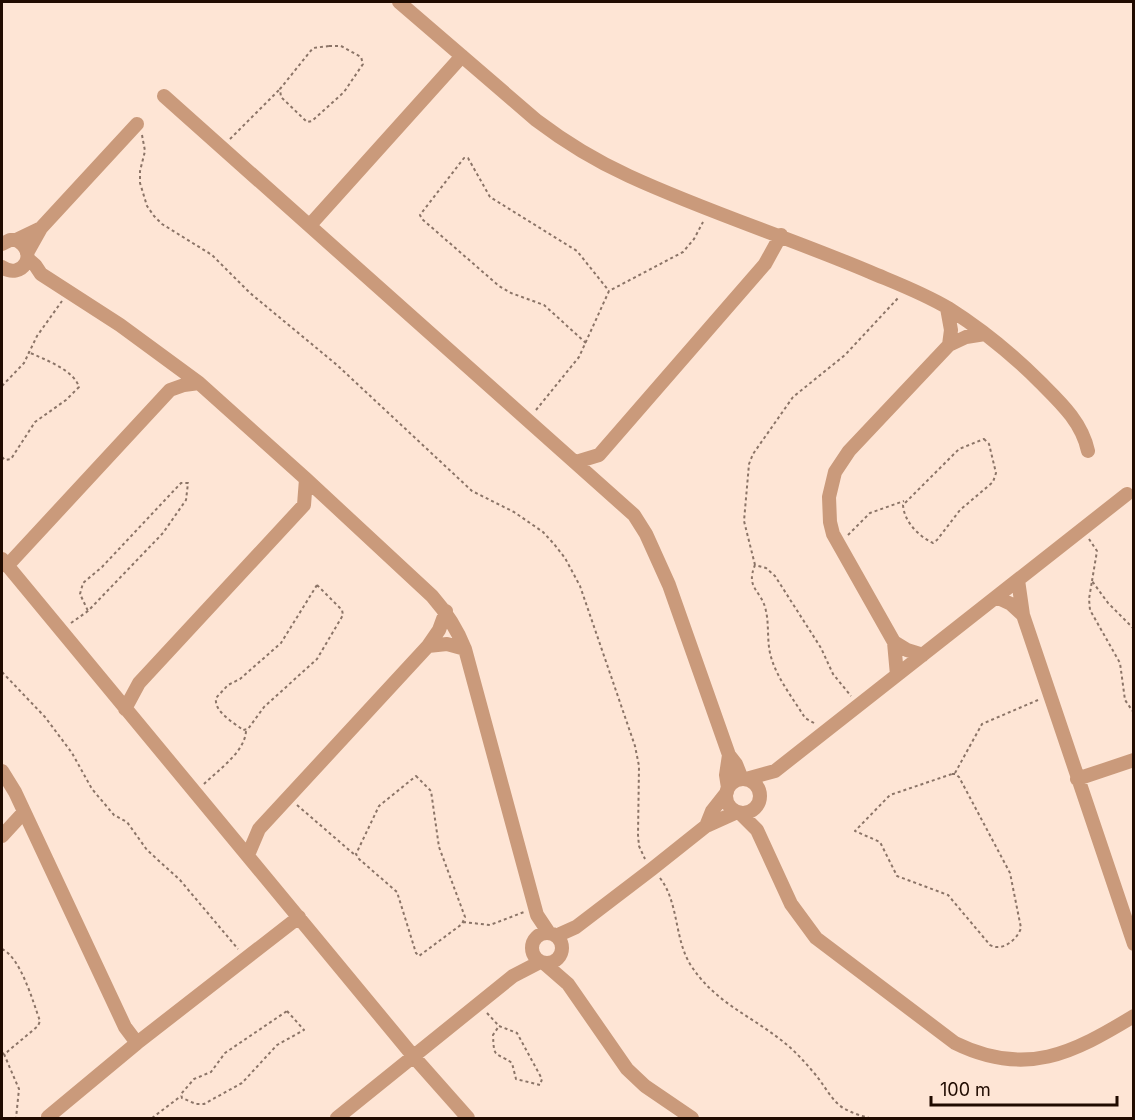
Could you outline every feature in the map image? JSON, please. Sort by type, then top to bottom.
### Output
[{"type":"street","points":[[399,2],[536,120],[582,152],[629,176],[781,235],[907,288],[947,308],[985,334],[1034,375],[1072,416],[1083,432],[1088,451]]},
{"type":"street","points":[[310,225],[462,56]]},
{"type":"street","points":[[164,96],[626,506],[646,534],[669,585],[729,755],[744,779],[757,786],[759,802],[757,830]]},
{"type":"street","points":[[8,272],[23,267],[40,228],[137,124]]},
{"type":"street","points":[[2,244],[40,228]]},
{"type":"street","points":[[576,462],[599,455],[765,264],[781,235]]},
{"type":"street","points":[[16,240],[21,243],[41,274],[168,358],[199,383],[327,498],[446,611],[465,649],[536,911],[557,943],[568,984]]},
{"type":"street","points":[[8,272],[41,274]]},
{"type":"street","points":[[947,308],[951,330],[949,345]]},
{"type":"street","points":[[897,675],[894,642],[833,534],[828,509],[831,484],[841,462],[949,345],[966,337],[985,334]]},
{"type":"street","points":[[168,358],[172,377],[170,390]]},
{"type":"street","points":[[199,383],[170,390],[4,562],[414,1057],[468,1119]]},
{"type":"street","points":[[597,480],[599,455]]},
{"type":"street","points":[[304,505],[306,479]]},
{"type":"street","points":[[706,826],[712,811],[734,782],[775,771],[1127,494]]},
{"type":"street","points":[[125,709],[139,683],[304,505],[327,498]]},
{"type":"street","points":[[1018,580],[1023,615],[1134,944]]},
{"type":"street","points":[[996,597],[1011,604],[1023,615]]},
{"type":"street","points":[[248,855],[259,829],[428,646],[439,630],[446,611]]},
{"type":"street","points":[[894,642],[907,650],[922,654]]},
{"type":"street","points":[[428,646],[447,644],[465,649]]},
{"type":"street","points":[[111,691],[139,683]]},
{"type":"street","points":[[729,755],[726,775],[728,804],[757,830],[791,904],[816,938],[944,1036],[967,1049],[1008,1059],[1050,1057],[1089,1043],[1134,1016]]},
{"type":"street","points":[[1077,779],[1134,760]]},
{"type":"street","points":[[2,771],[15,792],[125,1028],[137,1043]]},
{"type":"street","points":[[513,976],[541,934],[557,943],[571,938],[576,927],[706,826],[739,813],[750,812],[759,802],[775,771]]},
{"type":"street","points":[[2,836],[24,812]]},
{"type":"street","points":[[231,835],[259,829]]},
{"type":"street","points":[[536,911],[534,957],[568,984],[627,1069],[645,1086],[692,1119]]},
{"type":"street","points":[[48,1117],[137,1043],[299,917]]},
{"type":"street","points":[[337,1119],[513,976],[543,963],[553,963],[557,943]]},
{"type":"path","points":[[222,147],[280,89],[313,48],[341,46],[362,59],[363,64],[344,92],[309,122],[303,121],[281,97],[280,89]]},
{"type":"path","points":[[137,124],[145,141],[140,171],[141,189],[147,206],[154,216],[162,224],[212,255],[250,293],[337,365],[472,491],[514,512],[543,532],[565,558],[582,593],[635,746],[639,766],[638,835],[643,856],[665,884],[670,895],[684,952],[692,966],[712,990],[736,1011],[782,1040],[814,1073],[837,1104],[869,1119]]},
{"type":"path","points":[[586,343],[544,305],[499,286],[420,215],[464,158],[468,158],[490,197],[574,248],[609,291]]},
{"type":"path","points":[[528,420],[573,366],[609,291],[683,252],[694,239],[710,208]]},
{"type":"path","points":[[826,731],[817,724],[806,721],[774,665],[769,649],[766,609],[751,582],[751,573],[755,565],[744,521],[749,464],[753,454],[793,397],[845,355],[907,288]]},
{"type":"path","points":[[2,386],[21,368],[28,352],[68,291]]},
{"type":"path","points":[[2,457],[5,460],[11,459],[35,422],[66,400],[79,387],[78,382],[56,364],[28,352]]},
{"type":"path","points":[[838,545],[870,513],[912,497],[960,449],[979,440],[987,441],[996,473],[993,482],[960,510],[933,543],[908,523],[903,510],[905,501]]},
{"type":"path","points":[[60,629],[88,611],[163,533],[186,500],[188,483],[181,483],[102,567],[83,583],[80,594],[88,611]]},
{"type":"path","points":[[1082,530],[1096,549],[1089,599],[1090,610],[1120,663],[1125,700],[1134,713]]},
{"type":"path","points":[[755,565],[766,568],[775,576],[821,648],[832,674],[859,705]]},
{"type":"path","points":[[1092,581],[1108,603],[1134,629]]},
{"type":"path","points":[[196,793],[240,748],[245,738],[245,730],[264,707],[317,659],[343,615],[342,610],[318,585],[314,587],[280,643],[240,679],[228,685],[216,698],[215,704],[226,717],[245,730]]},
{"type":"path","points":[[2,672],[45,717],[72,753],[92,789],[114,815],[127,822],[147,850],[180,880],[246,958]]},
{"type":"path","points":[[955,774],[959,777],[1011,878],[1021,928],[1018,935],[1002,948],[990,945],[948,895],[897,876],[880,842],[855,831],[890,795],[955,774],[982,724],[1049,695]]},
{"type":"path","points":[[356,856],[379,806],[412,777],[418,777],[431,791],[437,838],[464,913],[464,922]]},
{"type":"path","points":[[288,798],[397,892],[417,955],[423,954],[464,922],[490,925],[536,911]]},
{"type":"path","points":[[2,949],[9,954],[25,981],[40,1021],[38,1026],[3,1054],[19,1089],[16,1119]]},
{"type":"path","points":[[479,1004],[499,1026],[518,1033],[542,1079],[540,1085],[516,1079],[512,1063],[496,1055],[493,1035],[499,1026]]},
{"type":"path","points":[[152,1119],[181,1096],[194,1079],[211,1072],[225,1053],[287,1011],[304,1030],[277,1045],[242,1083],[204,1104],[196,1104],[181,1096]]}]
